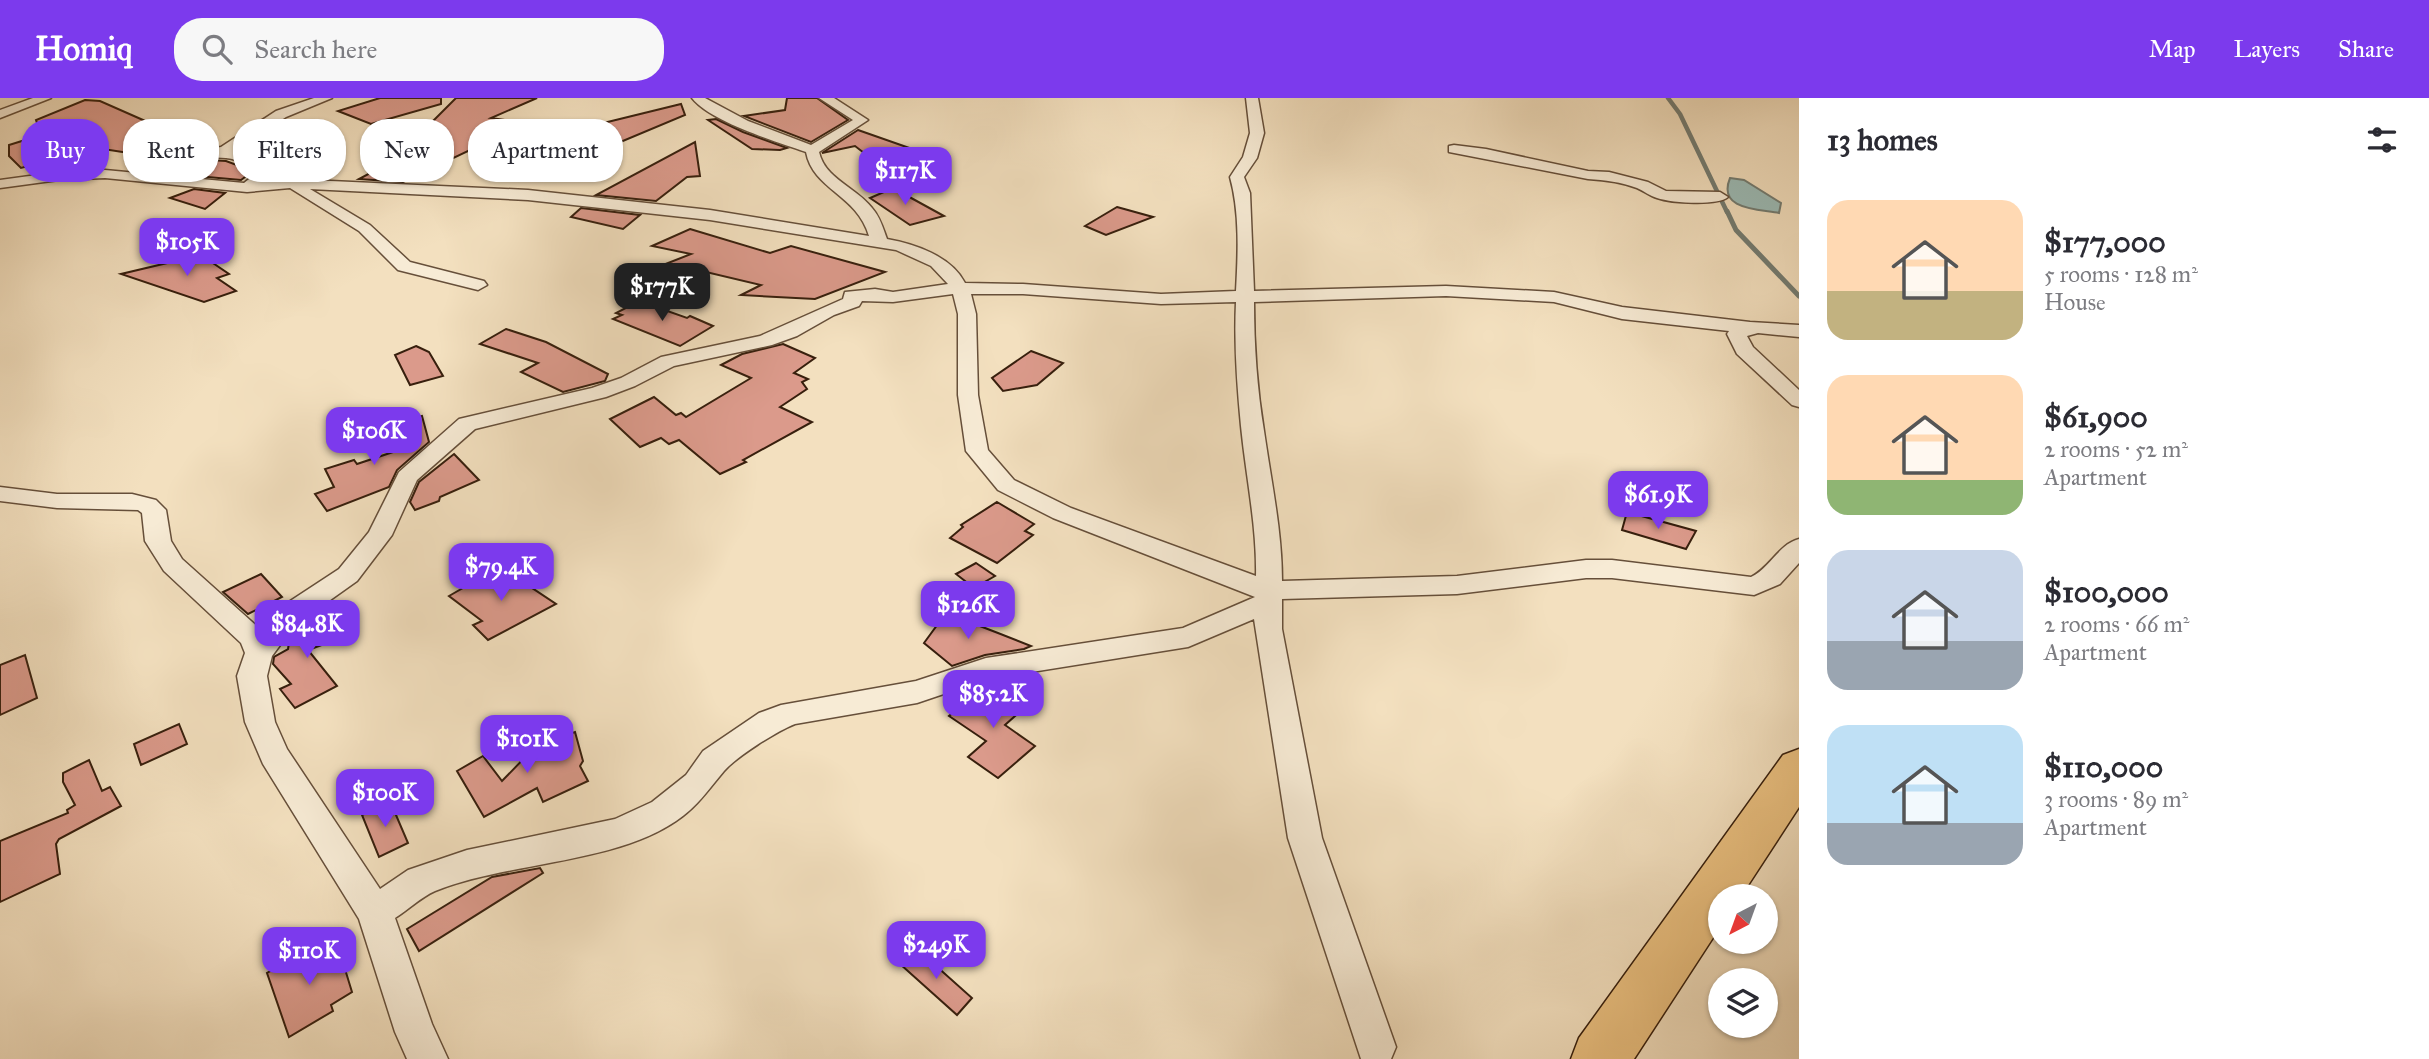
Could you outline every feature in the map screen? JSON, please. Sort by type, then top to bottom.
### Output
[{"type":"highway","points":[[1600,1059],[1799,768]]},
{"type":"street","points":[[0,114],[45,98]]},
{"type":"street","points":[[109,165],[129,160],[148,163],[221,152],[281,114],[326,98]]},
{"type":"street","points":[[698,98],[704,104],[743,124],[811,150]]},
{"type":"street","points":[[811,150],[862,120],[825,98]]},
{"type":"street","points":[[1252,98],[1257,133],[1250,158],[1237,177],[1242,193],[1246,241],[1244,344],[1252,427],[1269,542],[1268,629],[1305,838],[1376,1047]]},
{"type":"street","points":[[1454,149],[1505,156],[1588,175],[1609,176],[1643,185],[1662,195],[1684,198],[1720,197]]},
{"type":"street","points":[[811,150],[812,157],[825,175],[866,211],[875,227],[878,241]]},
{"type":"street","points":[[221,152],[258,164],[268,171],[247,188]]},
{"type":"street","points":[[109,174],[247,188],[287,183],[541,197],[710,215],[900,246],[937,262],[953,276],[960,288],[967,314],[968,395],[977,452],[992,472],[1023,496],[1269,596]]},
{"type":"street","points":[[0,184],[21,181]]},
{"type":"street","points":[[0,192],[37,182]]},
{"type":"street","points":[[287,183],[329,204],[375,236],[395,261],[404,266],[478,285]]},
{"type":"street","points":[[428,1059],[415,1032],[375,912],[274,755],[254,695],[252,676],[259,653],[285,618],[348,575],[380,535],[407,478],[467,424],[599,393],[628,382],[668,360],[765,341],[790,332],[827,311],[853,302],[851,296],[875,294],[893,297],[960,288],[1023,289],[1161,299],[1354,292],[1446,291],[1514,294],[1554,297],[1666,320],[1799,331]]},
{"type":"street","points":[[1749,328],[1737,334],[1739,342],[1762,369],[1799,401]]},
{"type":"street","points":[[0,494],[57,501],[132,501],[147,505],[154,510],[158,541],[173,565],[253,638],[259,653]]},
{"type":"street","points":[[375,912],[420,881],[467,865],[619,832],[664,811],[697,784],[714,760],[746,736],[781,717],[917,692],[986,669],[1188,637],[1269,596],[1457,585],[1572,570],[1612,569],[1754,586],[1771,578],[1799,547]]},
{"type":"water","points":[[1730,178],[1744,180],[1781,203],[1779,213],[1751,209],[1734,202],[1729,196]]},
{"type":"building","points":[[380,98],[441,98],[441,104],[388,119],[360,120],[338,111]]},
{"type":"building","points":[[456,98],[537,98],[491,118],[498,119],[468,119],[468,151],[454,158],[454,119],[435,119]]},
{"type":"building","points":[[787,98],[817,98],[848,120],[811,142],[744,116],[785,110]]},
{"type":"building","points":[[85,100],[100,101],[141,119],[123,119],[123,152],[109,150],[109,119],[38,119]]},
{"type":"building","points":[[681,104],[685,115],[623,141],[623,119],[620,119]]},
{"type":"building","points":[[716,119],[787,148],[752,149],[708,120]]},
{"type":"building","points":[[858,130],[918,151],[909,154],[945,172],[903,183],[855,146],[822,153]]},
{"type":"building","points":[[21,141],[21,168],[9,156],[9,145]]},
{"type":"building","points":[[695,142],[700,176],[687,177],[656,201],[596,195]]},
{"type":"building","points":[[219,161],[233,164],[233,179],[219,178]]},
{"type":"building","points":[[893,188],[944,216],[910,225],[870,198]]},
{"type":"building","points":[[194,189],[225,193],[205,209],[170,198]]},
{"type":"building","points":[[1117,207],[1153,217],[1106,235],[1085,226]]},
{"type":"building","points":[[581,208],[640,215],[623,229],[571,217]]},
{"type":"building","points":[[690,229],[770,253],[791,246],[885,272],[815,299],[741,295],[761,285],[668,263],[691,254],[652,246]]},
{"type":"building","points":[[201,255],[229,274],[217,278],[236,291],[204,302],[121,274]]},
{"type":"building","points":[[639,301],[687,318],[690,316],[713,326],[680,346],[613,319],[622,315],[616,313]]},
{"type":"building","points":[[506,329],[546,342],[608,374],[605,381],[563,392],[521,372],[538,363],[480,344]]},
{"type":"building","points":[[783,344],[815,358],[794,373],[808,379],[802,382],[807,389],[780,407],[812,422],[743,460],[746,462],[720,474],[679,440],[669,444],[661,438],[640,447],[610,419],[654,397],[676,415],[681,413],[686,417],[751,378],[721,365],[742,354]]},
{"type":"building","points":[[416,346],[429,352],[443,376],[410,385],[395,355]]},
{"type":"building","points":[[1031,351],[1063,363],[1037,385],[1003,391],[992,378]]},
{"type":"building","points":[[422,416],[429,442],[397,470],[389,487],[327,511],[315,494],[334,487],[325,469],[354,460],[357,464],[396,451],[390,424]]},
{"type":"building","points":[[454,454],[479,480],[415,510],[410,502],[419,482]]},
{"type":"building","points":[[997,502],[1034,524],[1025,531],[1033,535],[997,563],[950,538],[963,527],[961,525]]},
{"type":"building","points":[[1627,512],[1696,531],[1686,549],[1622,530]]},
{"type":"building","points":[[976,563],[995,576],[974,588],[956,574]]},
{"type":"building","points":[[505,570],[556,604],[488,640],[473,625],[482,621],[449,596],[477,580],[483,584]]},
{"type":"building","points":[[261,574],[282,597],[248,614],[223,592]]},
{"type":"building","points":[[323,608],[341,638],[308,650],[337,686],[295,708],[280,689],[291,684],[273,664],[274,657],[288,649],[290,636],[297,627]]},
{"type":"building","points":[[946,613],[1031,646],[985,655],[952,666],[924,643]]},
{"type":"building","points":[[25,655],[37,698],[0,715],[0,665]]},
{"type":"building","points":[[988,684],[1024,708],[1005,725],[1035,746],[998,778],[968,757],[986,741],[949,716]]},
{"type":"building","points":[[179,724],[187,744],[141,765],[134,744]]},
{"type":"building","points":[[575,732],[583,761],[580,766],[588,781],[543,802],[537,788],[484,817],[457,771],[483,756],[502,781],[537,745]]},
{"type":"building","points":[[89,760],[102,791],[110,787],[121,806],[59,839],[56,844],[60,874],[0,902],[0,841],[68,813],[67,810],[75,805],[63,782],[63,773]]},
{"type":"building","points":[[390,801],[408,843],[379,857],[362,815]]},
{"type":"building","points":[[540,868],[543,873],[419,951],[407,929],[492,877]]},
{"type":"building","points":[[337,943],[352,992],[331,1005],[333,1011],[289,1037],[267,973],[319,944],[322,951]]},
{"type":"building","points":[[916,948],[972,998],[957,1015],[900,964]]},
{"type":"waterway","points":[[1668,98],[1680,114],[1727,212]]},
{"type":"waterway","points":[[1727,211],[1736,230],[1799,296]]}]
